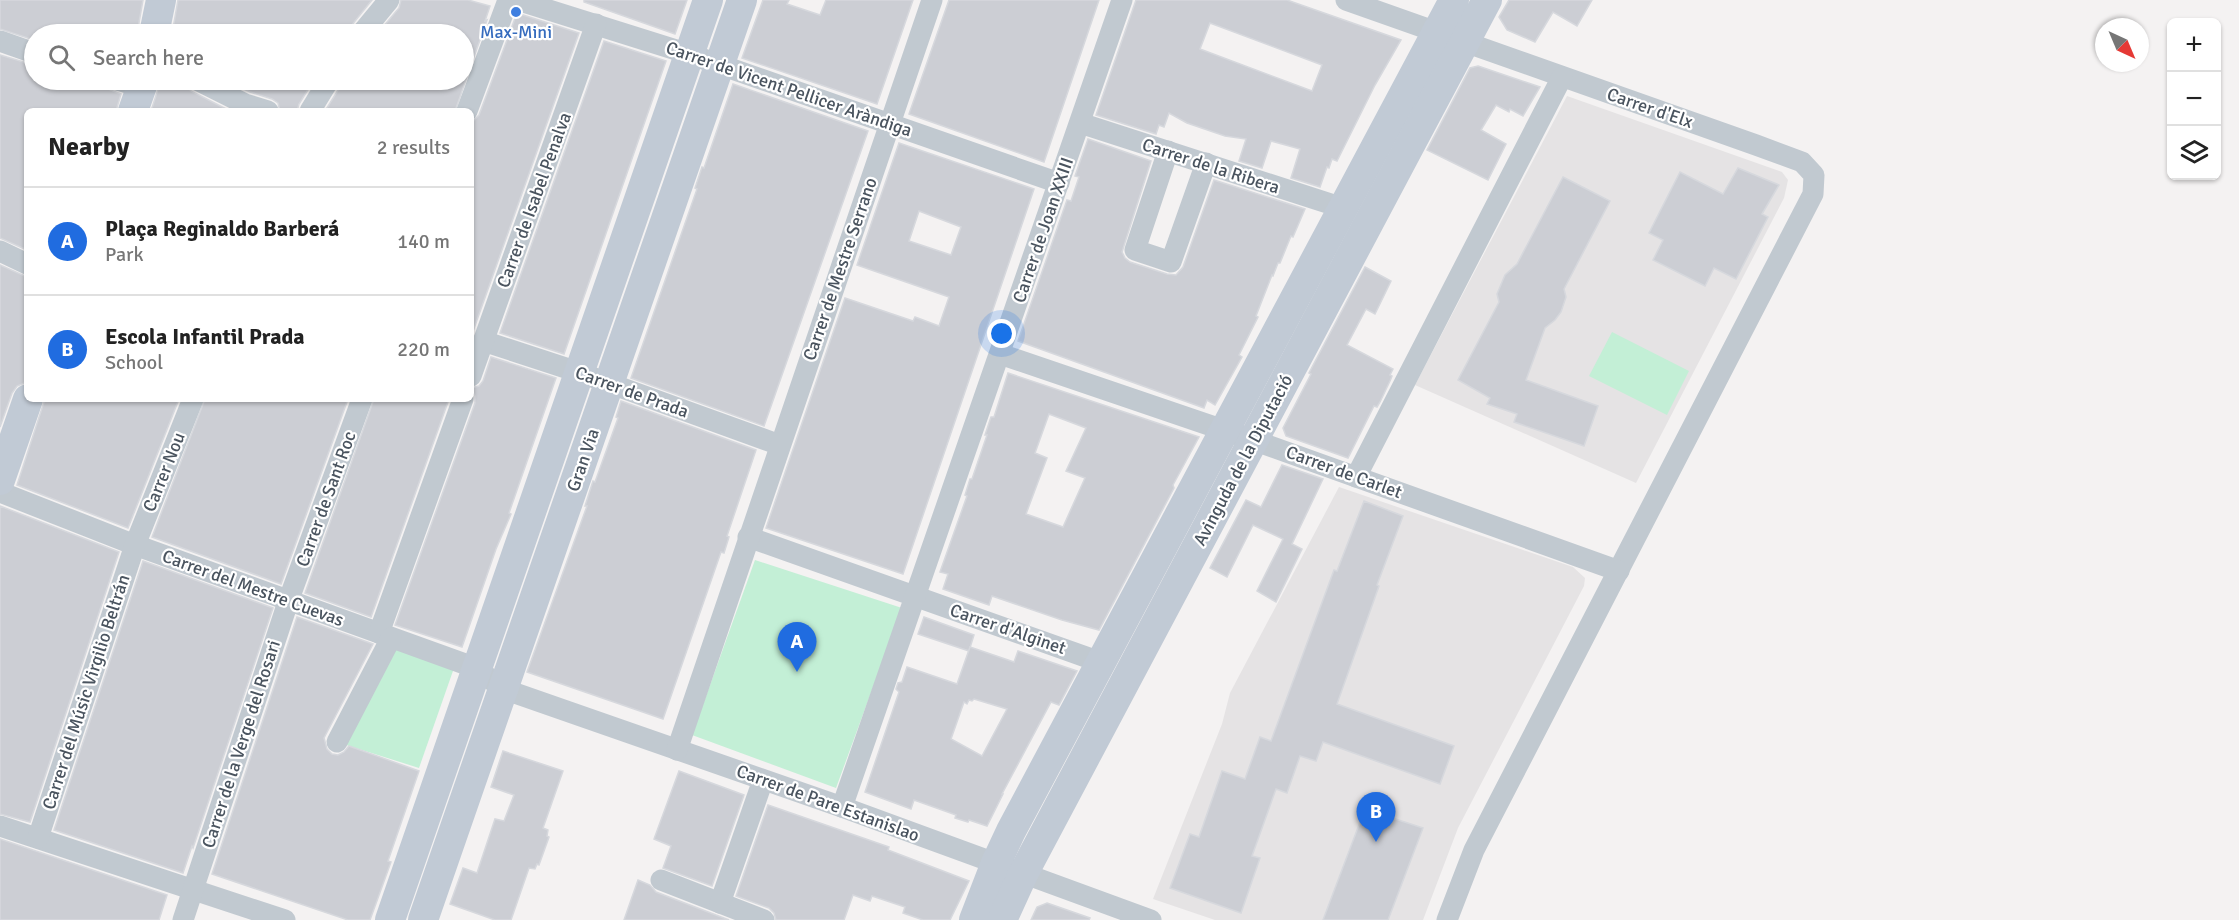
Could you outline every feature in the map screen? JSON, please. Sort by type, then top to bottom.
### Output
[{"type":"street","points":[[156,24],[161,0]]},
{"type":"street","points":[[369,24],[389,0]]},
{"type":"street","points":[[468,108],[508,0]]},
{"type":"street","name":"Carrer de Vicent Pellicer Aràndiga","points":[[517,0],[689,54],[1059,183]]},
{"type":"street","name":"Gran Via","points":[[390,920],[708,0]]},
{"type":"street","name":"Gran Via","points":[[423,920],[742,0]]},
{"type":"street","name":"Carrer de Mestre Serrano","points":[[677,750],[932,0]]},
{"type":"street","name":"Carrer de Joan XXIII","points":[[842,807],[1122,0]]},
{"type":"street","name":"Carrer d'Elx","points":[[1346,0],[1802,162],[1814,175],[1813,194],[1619,571]]},
{"type":"street","name":"Avinguda de la Diputació","points":[[1002,920],[1009,868],[1100,662],[1454,0]]},
{"type":"street","name":"Avinguda de la Diputació","points":[[974,920],[1009,868],[1253,440],[1487,0]]},
{"type":"street","name":"Carrer de Isabel Penalva","points":[[474,367],[596,24]]},
{"type":"street","points":[[0,41],[24,49]]},
{"type":"street","points":[[1356,477],[1562,76]]},
{"type":"street","points":[[216,90],[258,108]]},
{"type":"street","points":[[312,108],[323,90]]},
{"type":"street","name":"Carrer de la Ribera","points":[[1080,123],[1342,208]]},
{"type":"street","points":[[1168,151],[1135,250],[1171,262],[1206,163]]},
{"type":"street","points":[[0,251],[24,263]]},
{"type":"street","name":"Carrer de Prada","points":[[483,341],[610,383],[780,445]]},
{"type":"street","name":"Carrer de Carlet","points":[[1000,354],[1253,440],[1619,571]]},
{"type":"street","points":[[0,477],[27,402]]},
{"type":"street","name":"Carrer Nou","points":[[135,545],[192,402]]},
{"type":"street","name":"Carrer de Sant Roc","points":[[289,599],[361,402]]},
{"type":"street","points":[[337,742],[385,636],[462,402]]},
{"type":"street","name":"Carrer del Mestre Cuevas","points":[[0,492],[135,545],[476,668],[503,689]]},
{"type":"street","name":"Carrer d'Alginet","points":[[748,537],[1100,662]]},
{"type":"street","name":"Carrer del Músic Virgilio Beltrán","points":[[38,838],[135,545]]},
{"type":"street","points":[[1447,920],[1474,850],[1619,571]]},
{"type":"street","name":"Carrer de la Verge del Rosari","points":[[183,920],[289,599]]},
{"type":"street","name":"Carrer de Pare Estanislao","points":[[503,689],[842,807],[1151,920]]},
{"type":"street","points":[[720,903],[763,780]]},
{"type":"street","points":[[0,826],[285,920]]},
{"type":"street","points":[[662,880],[764,920]]},
{"type":"shaded area","points":[[1567,96],[1782,172],[1788,180],[1784,198],[1636,483],[1415,385]]},
{"type":"shaded area","points":[[1339,487],[1573,567],[1585,578],[1584,586],[1458,828],[1423,920],[1215,920],[1153,899],[1222,724],[1230,693]]},
{"type":"green space","points":[[1612,332],[1689,371],[1667,415],[1589,376]]},
{"type":"green space","points":[[755,560],[902,608],[836,788],[692,735]]},
{"type":"green space","points":[[393,644],[454,668],[419,768],[343,744]]},
{"type":"building","points":[[0,0],[143,0],[139,24],[24,24],[24,37],[0,29]]},
{"type":"building","points":[[178,0],[372,0],[353,24],[174,24]]},
{"type":"building","points":[[401,0],[468,0],[490,6],[474,57],[474,24],[385,24],[399,8]]},
{"type":"building","points":[[584,0],[687,0],[675,34],[584,2]]},
{"type":"building","points":[[763,0],[789,0],[787,4],[820,15],[826,0],[913,0],[877,104],[742,58]]},
{"type":"building","points":[[949,0],[1099,0],[1044,162],[909,114]]},
{"type":"building","points":[[1136,0],[1287,0],[1401,40],[1375,85],[1337,161],[1332,159],[1329,168],[1327,167],[1320,187],[1291,178],[1300,149],[1271,141],[1262,168],[1239,161],[1246,139],[1225,136],[1187,123],[1169,113],[1164,127],[1159,125],[1156,134],[1096,115]],"holes":[[[1210,23],[1322,65],[1312,91],[1200,49]]]},
{"type":"building","points":[[1509,0],[1592,0],[1577,26],[1553,12],[1535,42],[1507,30],[1499,17]]},
{"type":"building","points":[[517,13],[579,33],[474,329],[474,120],[479,115]]},
{"type":"building","points":[[604,41],[666,61],[564,354],[500,333]]},
{"type":"building","points":[[0,55],[24,62],[24,90],[111,90],[121,94],[117,108],[24,108],[24,249],[0,238]]},
{"type":"building","points":[[1478,66],[1540,87],[1523,116],[1496,105],[1481,130],[1506,144],[1488,180],[1427,150],[1470,68]]},
{"type":"building","points":[[733,84],[868,131],[764,426],[631,378],[697,189],[695,188],[702,167],[704,168]]},
{"type":"building","points":[[158,90],[190,90],[224,108],[152,108]]},
{"type":"building","points":[[246,90],[308,90],[298,108],[279,108],[278,103],[272,99]]},
{"type":"building","points":[[338,90],[462,90],[456,108],[327,108]]},
{"type":"building","points":[[1088,139],[1151,161],[1122,252],[1130,262],[1167,274],[1176,275],[1183,267],[1214,180],[1305,209],[1272,275],[1256,316],[1258,317],[1239,355],[1242,357],[1215,405],[1207,400],[1204,408],[1018,341],[1067,200],[1071,201],[1079,177],[1075,176]]},
{"type":"building","points":[[899,143],[1034,189],[903,574],[766,528],[845,298],[913,321],[915,317],[939,326],[949,297],[857,265]],"holes":[[[919,211],[961,227],[951,255],[909,241]]]},
{"type":"building","points":[[1738,168],[1779,185],[1762,214],[1768,217],[1736,279],[1714,268],[1705,286],[1653,260],[1663,240],[1649,233],[1680,172],[1723,194]]},
{"type":"building","points":[[1563,177],[1610,201],[1564,289],[1566,297],[1561,312],[1545,328],[1526,380],[1598,406],[1584,446],[1514,422],[1517,414],[1487,404],[1490,398],[1458,380],[1499,302],[1497,294],[1505,275],[1517,264]]},
{"type":"building","points":[[0,265],[24,276],[24,383],[17,386],[12,393],[0,427]]},
{"type":"building","points":[[1365,267],[1391,281],[1375,314],[1366,309],[1347,345],[1393,369],[1380,402],[1377,407],[1374,406],[1348,458],[1286,436],[1283,428]]},
{"type":"building","points":[[491,357],[556,378],[509,513],[511,514],[496,549],[462,647],[395,625],[475,403],[474,387],[479,386]]},
{"type":"building","points":[[1008,373],[1199,437],[1099,630],[992,596],[989,605],[943,589],[948,574],[940,572],[967,496],[965,495],[987,435],[985,435],[991,417],[994,417]],"holes":[[[1049,414],[1086,428],[1066,471],[1085,478],[1063,527],[1026,514],[1047,458],[1035,453]]]},
{"type":"building","points":[[621,401],[756,450],[727,536],[729,537],[724,553],[721,552],[663,719],[527,672],[587,506],[585,506],[593,481],[595,482],[618,418],[616,417]]},
{"type":"building","points":[[44,402],[178,402],[128,528],[17,485]]},
{"type":"building","points":[[204,402],[347,402],[281,584],[152,537]]},
{"type":"building","points":[[373,402],[448,402],[371,617],[305,593]]},
{"type":"building","points":[[1282,465],[1323,479],[1292,544],[1302,549],[1276,602],[1257,591],[1283,539],[1253,525],[1227,577],[1210,568],[1246,500],[1261,507]]},
{"type":"building","points":[[1364,501],[1403,516],[1337,704],[1454,746],[1440,784],[1323,742],[1316,761],[1300,756],[1287,793],[1276,789],[1252,856],[1260,858],[1241,913],[1170,888],[1190,834],[1199,837],[1222,771],[1245,779],[1260,737],[1271,741],[1334,570],[1337,571]]},
{"type":"building","points":[[0,506],[119,552],[30,822],[0,814]]},
{"type":"building","points":[[143,561],[273,608],[183,873],[54,830]]},
{"type":"building","points":[[297,617],[373,644],[324,738],[327,749],[332,754],[338,755],[349,746],[419,771],[388,861],[391,862],[370,920],[348,920],[212,874]]},
{"type":"building","points":[[924,617],[974,635],[969,651],[918,634]]},
{"type":"building","points":[[970,647],[1014,662],[1018,651],[1077,671],[1059,705],[1051,702],[987,826],[955,818],[956,815],[914,800],[911,809],[865,792],[899,692],[896,689],[898,683],[902,682],[907,667],[957,684]],"holes":[[[974,699],[1007,709],[982,756],[951,739],[964,702],[967,704],[969,700]]]},
{"type":"building","points":[[503,751],[563,771],[543,828],[548,830],[547,836],[549,837],[539,865],[537,864],[535,869],[529,868],[511,920],[495,920],[450,904],[463,868],[477,873],[495,819],[504,821],[514,795],[491,787]]},
{"type":"building","points":[[679,771],[744,795],[712,886],[663,868],[671,846],[654,839]]},
{"type":"building","points":[[768,805],[889,847],[888,850],[969,881],[950,920],[923,920],[903,913],[905,907],[872,896],[870,901],[853,895],[844,920],[776,920],[769,908],[736,896]]},
{"type":"building","points":[[1365,809],[1423,828],[1388,920],[1323,920]]},
{"type":"building","points":[[0,839],[167,895],[159,920],[0,920]]},
{"type":"building","points":[[638,880],[650,885],[656,892],[729,920],[624,920]]},
{"type":"building","points":[[1047,903],[1090,918],[1089,920],[1031,920],[1037,907]]},
{"type":"place","name":"Max-Mini","points":[[516,12]]},
{"type":"place","name":"Plaça Reginaldo Barberá","points":[[797,672]]},
{"type":"place","name":"Escola Infantil Prada","points":[[1376,842]]}]
